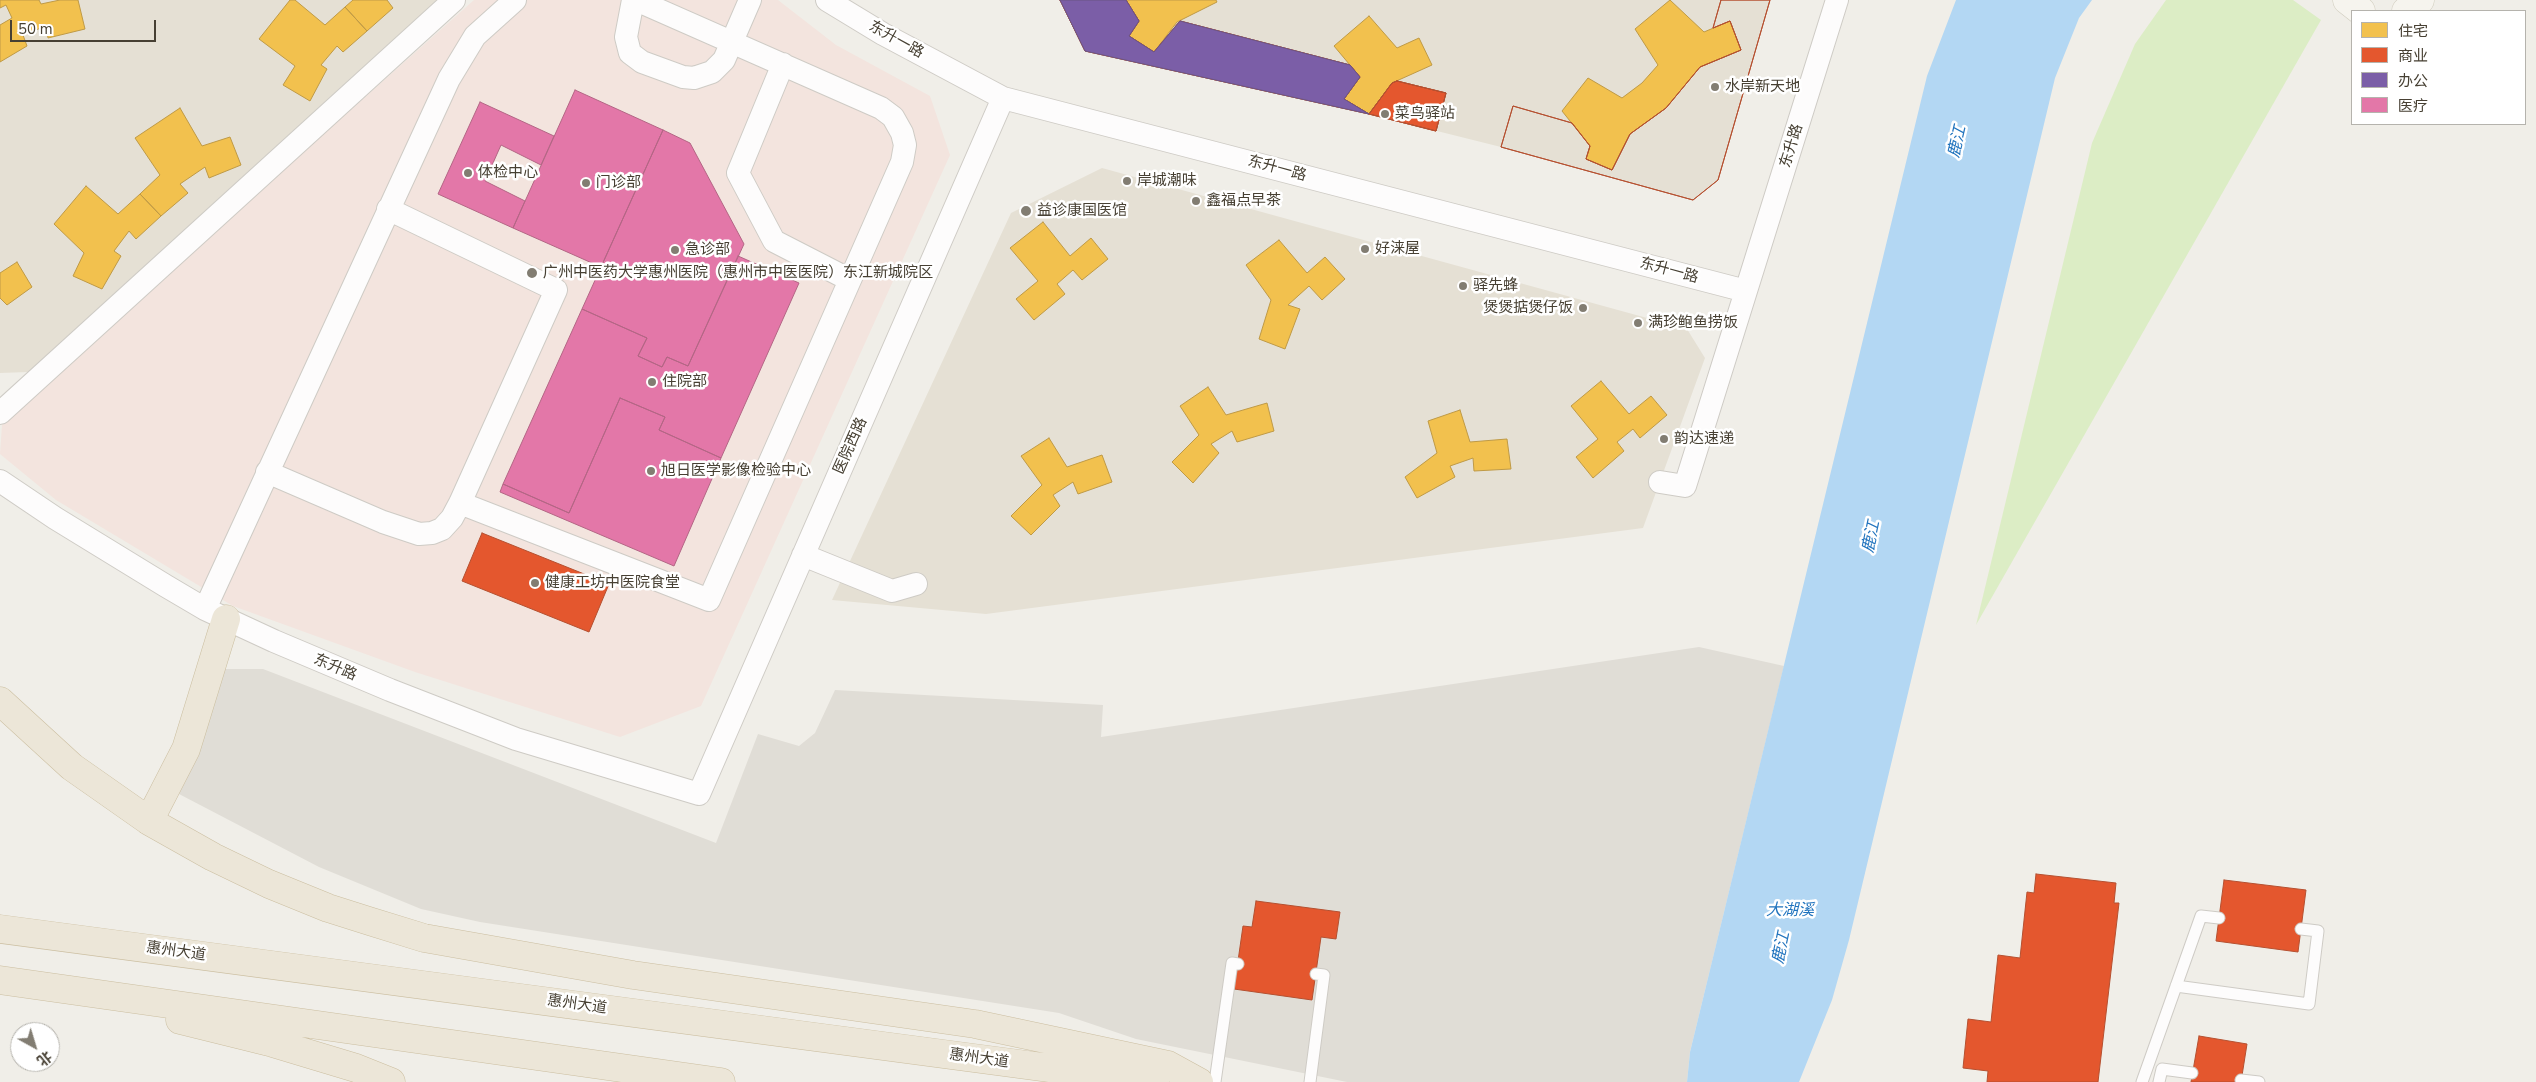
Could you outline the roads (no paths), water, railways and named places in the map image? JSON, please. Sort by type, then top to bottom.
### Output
[{"type":"highway","points":[[149,821],[186,748],[215,614]]},
{"type":"highway","points":[[0,701],[72,767],[149,821],[213,857],[269,884],[328,908],[424,938],[633,975],[975,1024],[1168,1065],[1199,1082]]},
{"type":"highway","name":"惠州大道","points":[[0,929],[1155,1082]]},
{"type":"highway","points":[[0,980],[721,1082]]},
{"type":"highway","points":[[93,992],[170,1018],[273,1043],[338,1062],[391,1082]]},
{"type":"street","points":[[0,413],[454,0]]},
{"type":"street","points":[[215,614],[267,472],[388,209],[463,54],[480,31],[516,0]]},
{"type":"street","points":[[460,503],[709,600],[902,162],[904,152],[904,137],[893,117],[881,108],[783,64],[732,42],[634,0],[626,44],[633,56],[642,62],[683,77],[699,78],[718,67],[724,60],[732,42],[750,0]]},
{"type":"street","name":"东升一路","points":[[827,0],[883,34],[1003,98],[1746,291]]},
{"type":"street","name":"东升路","points":[[1660,482],[1686,486],[1837,0]]},
{"type":"street","points":[[2347,0],[2360,10]]},
{"type":"street","points":[[2407,10],[2420,0]]},
{"type":"street","points":[[783,64],[738,174],[774,240],[850,280]]},
{"type":"street","name":"医院西路","points":[[698,794],[1003,98]]},
{"type":"street","points":[[267,472],[383,522],[419,534],[432,533],[442,529],[452,518],[460,503],[556,290],[388,209]]},
{"type":"street","name":"东升路","points":[[0,481],[88,540],[215,614],[365,680],[516,739],[698,794]]},
{"type":"street","points":[[803,555],[892,591],[916,584]]},
{"type":"lane","points":[[2142,1082],[2201,916],[2219,918]]},
{"type":"lane","points":[[2176,986],[2309,1004],[2318,931],[2301,929]]},
{"type":"lane","points":[[1215,1082],[1232,963],[1238,964]]},
{"type":"lane","points":[[1310,1082],[1324,975],[1316,974]]},
{"type":"lane","points":[[2159,1082],[2162,1069],[2192,1073]]},
{"type":"lane","points":[[2241,1080],[2259,1082]]},
{"type":"water","name":"大湖溪","points":[[1956,0],[2092,0],[2079,18],[2055,78],[1849,940],[1832,1000],[1799,1082],[1687,1082],[1690,1052],[1927,76]]},
{"type":"place","name":"水岸新天地","points":[[1715,87]]},
{"type":"place","name":"菜鸟驿站","points":[[1385,114]]},
{"type":"place","name":"体检中心","points":[[468,173]]},
{"type":"place","name":"岸城潮味","points":[[1127,181]]},
{"type":"place","name":"门诊部","points":[[586,183]]},
{"type":"place","name":"鑫福点早茶","points":[[1196,201]]},
{"type":"place","name":"益诊康国医馆","points":[[1026,211]]},
{"type":"place","name":"好涞屋","points":[[1365,249]]},
{"type":"place","name":"急诊部","points":[[675,250]]},
{"type":"place","name":"广州中医药大学惠州医院（惠州市中医医院）东江新城院区","points":[[532,273]]},
{"type":"place","name":"驿先蜂","points":[[1463,286]]},
{"type":"place","name":"煲煲掂煲仔饭","points":[[1583,308]]},
{"type":"place","name":"满珍鲍鱼捞饭","points":[[1638,323]]},
{"type":"place","name":"住院部","points":[[652,382]]},
{"type":"place","name":"韵达速递","points":[[1664,439]]},
{"type":"place","name":"旭日医学影像检验中心","points":[[651,471]]},
{"type":"place","name":"健康工坊中医院食堂","points":[[535,583]]},
{"type":"water label","name":"鹿江","points":[[1958,142]]},
{"type":"water label","name":"鹿江","points":[[1872,537]]},
{"type":"water label","name":"鹿江","points":[[1782,948]]}]
